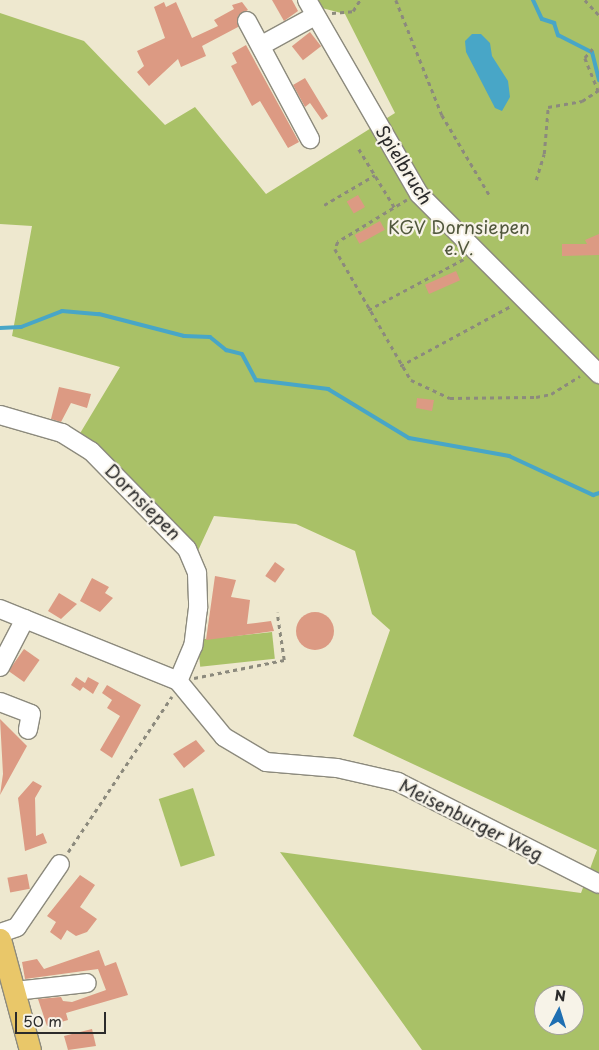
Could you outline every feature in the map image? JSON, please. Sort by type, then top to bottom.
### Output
[{"type":"main road","points":[[0,939],[30,1050]]},
{"type":"street","points":[[262,45],[312,9]]},
{"type":"street","name":"Spielbruch","points":[[312,9],[419,194],[475,253],[595,371]]},
{"type":"street","points":[[247,21],[262,45],[310,139]]},
{"type":"street","name":"Dornsiepen","points":[[0,415],[62,433],[91,450],[188,549],[197,573],[198,608],[193,646],[178,681]]},
{"type":"street","name":"Meisenburger Weg","points":[[0,608],[178,681],[224,737],[266,762],[336,768],[398,782],[599,884]]},
{"type":"street","points":[[0,666],[25,619]]},
{"type":"street","points":[[0,702],[30,714],[28,730]]},
{"type":"street","points":[[0,933],[17,927],[60,864]]},
{"type":"street","points":[[15,991],[88,983]]},
{"type":"path","points":[[312,9],[345,14],[360,0]]},
{"type":"path","points":[[396,0],[442,115],[490,196]]},
{"type":"path","points":[[586,0],[599,16]]},
{"type":"path","points":[[536,180],[544,154],[548,107],[582,102],[598,91],[585,58],[593,49]]},
{"type":"path","points":[[359,149],[395,208]]},
{"type":"path","points":[[324,205],[375,175]]},
{"type":"path","points":[[419,194],[335,246],[400,366],[421,387],[456,398],[542,396],[595,371]]},
{"type":"path","points":[[368,310],[475,253]]},
{"type":"path","points":[[400,366],[523,300]]},
{"type":"path","points":[[60,864],[178,681],[284,660],[277,613]]},
{"type":"green space","points":[[314,0],[599,0],[599,1050],[422,1050],[280,852],[581,893],[597,850],[353,736],[390,630],[372,614],[355,551],[296,524],[214,516],[196,555],[181,529],[79,435],[120,367],[12,336],[32,226],[0,224],[0,13],[84,41],[165,125],[195,107],[266,194],[395,113],[345,14],[318,7]]},
{"type":"green space","points":[[272,632],[275,659],[200,667],[197,640]]},
{"type":"green space","points":[[193,788],[215,856],[181,867],[159,799]]},
{"type":"water","points":[[472,34],[481,34],[490,43],[492,56],[508,81],[510,97],[502,111],[495,108],[466,52],[465,41]]},
{"type":"building","points":[[272,0],[292,0],[298,11],[284,21]]},
{"type":"building","points":[[164,2],[166,7],[176,2],[192,38],[218,26],[214,20],[234,9],[232,5],[242,2],[248,10],[238,16],[238,27],[202,46],[206,56],[181,67],[178,59],[149,86],[137,72],[144,66],[137,51],[165,38],[154,7]]},
{"type":"building","points":[[310,32],[321,46],[303,60],[292,46]]},
{"type":"building","points":[[246,45],[299,142],[288,148],[260,101],[252,106],[231,66],[237,63],[232,53]]},
{"type":"building","points":[[305,78],[328,116],[322,120],[310,103],[305,107],[293,85]]},
{"type":"building","points":[[358,195],[365,207],[354,214],[347,202]]},
{"type":"building","points":[[380,221],[385,230],[359,244],[355,235]]},
{"type":"building","name":"KGV Dornsiepen e.V.","points":[[599,234],[599,255],[562,256],[562,244],[587,244],[585,240]]},
{"type":"building","points":[[456,271],[460,280],[429,294],[425,285]]},
{"type":"building","points":[[59,387],[91,394],[87,408],[71,403],[61,422],[51,419]]},
{"type":"building","points":[[417,398],[434,400],[432,411],[416,408]]},
{"type":"building","points":[[275,562],[285,569],[275,583],[265,576]]},
{"type":"building","points":[[215,576],[236,580],[231,597],[250,600],[247,624],[271,621],[274,631],[206,640]]},
{"type":"building","points":[[92,578],[109,587],[105,593],[113,598],[100,612],[80,601]]},
{"type":"building","points":[[59,593],[77,604],[61,619],[48,611]]},
{"type":"building","points":[[315,612],[322,613],[328,618],[333,624],[333,638],[328,644],[322,649],[315,650],[308,649],[302,644],[297,638],[296,631],[297,624],[302,618],[308,613]]},
{"type":"building","points":[[24,649],[40,660],[24,682],[9,671]]},
{"type":"building","points":[[76,677],[85,683],[88,677],[99,683],[93,694],[83,687],[80,691],[71,685]]},
{"type":"building","points":[[107,685],[141,705],[112,758],[100,750],[120,716],[107,708],[112,700],[102,693]]},
{"type":"building","points":[[0,719],[27,746],[0,795],[3,774]]},
{"type":"building","points":[[196,740],[205,751],[184,768],[173,754]]},
{"type":"building","points":[[33,781],[42,786],[35,798],[36,836],[43,833],[47,843],[25,851],[18,798]]},
{"type":"building","points":[[27,874],[30,889],[10,893],[7,878]]},
{"type":"building","points":[[80,875],[95,885],[80,907],[97,919],[87,932],[76,936],[67,930],[61,940],[50,932],[56,922],[47,916]]},
{"type":"building","points":[[99,950],[105,966],[116,962],[128,995],[66,1013],[68,1020],[47,1026],[38,999],[61,997],[63,1001],[72,1002],[106,990],[98,969],[25,979],[22,962],[37,959],[44,969]]},
{"type":"building","points":[[92,1029],[96,1046],[68,1050],[64,1036]]},
{"type":"waterway","points":[[533,0],[542,19],[554,23],[558,35],[592,52],[599,80]]},
{"type":"waterway","points":[[0,328],[21,327],[62,311],[99,314],[184,336],[210,337],[226,350],[242,354],[256,380],[328,389],[409,438],[509,456],[593,495],[599,493]]}]
